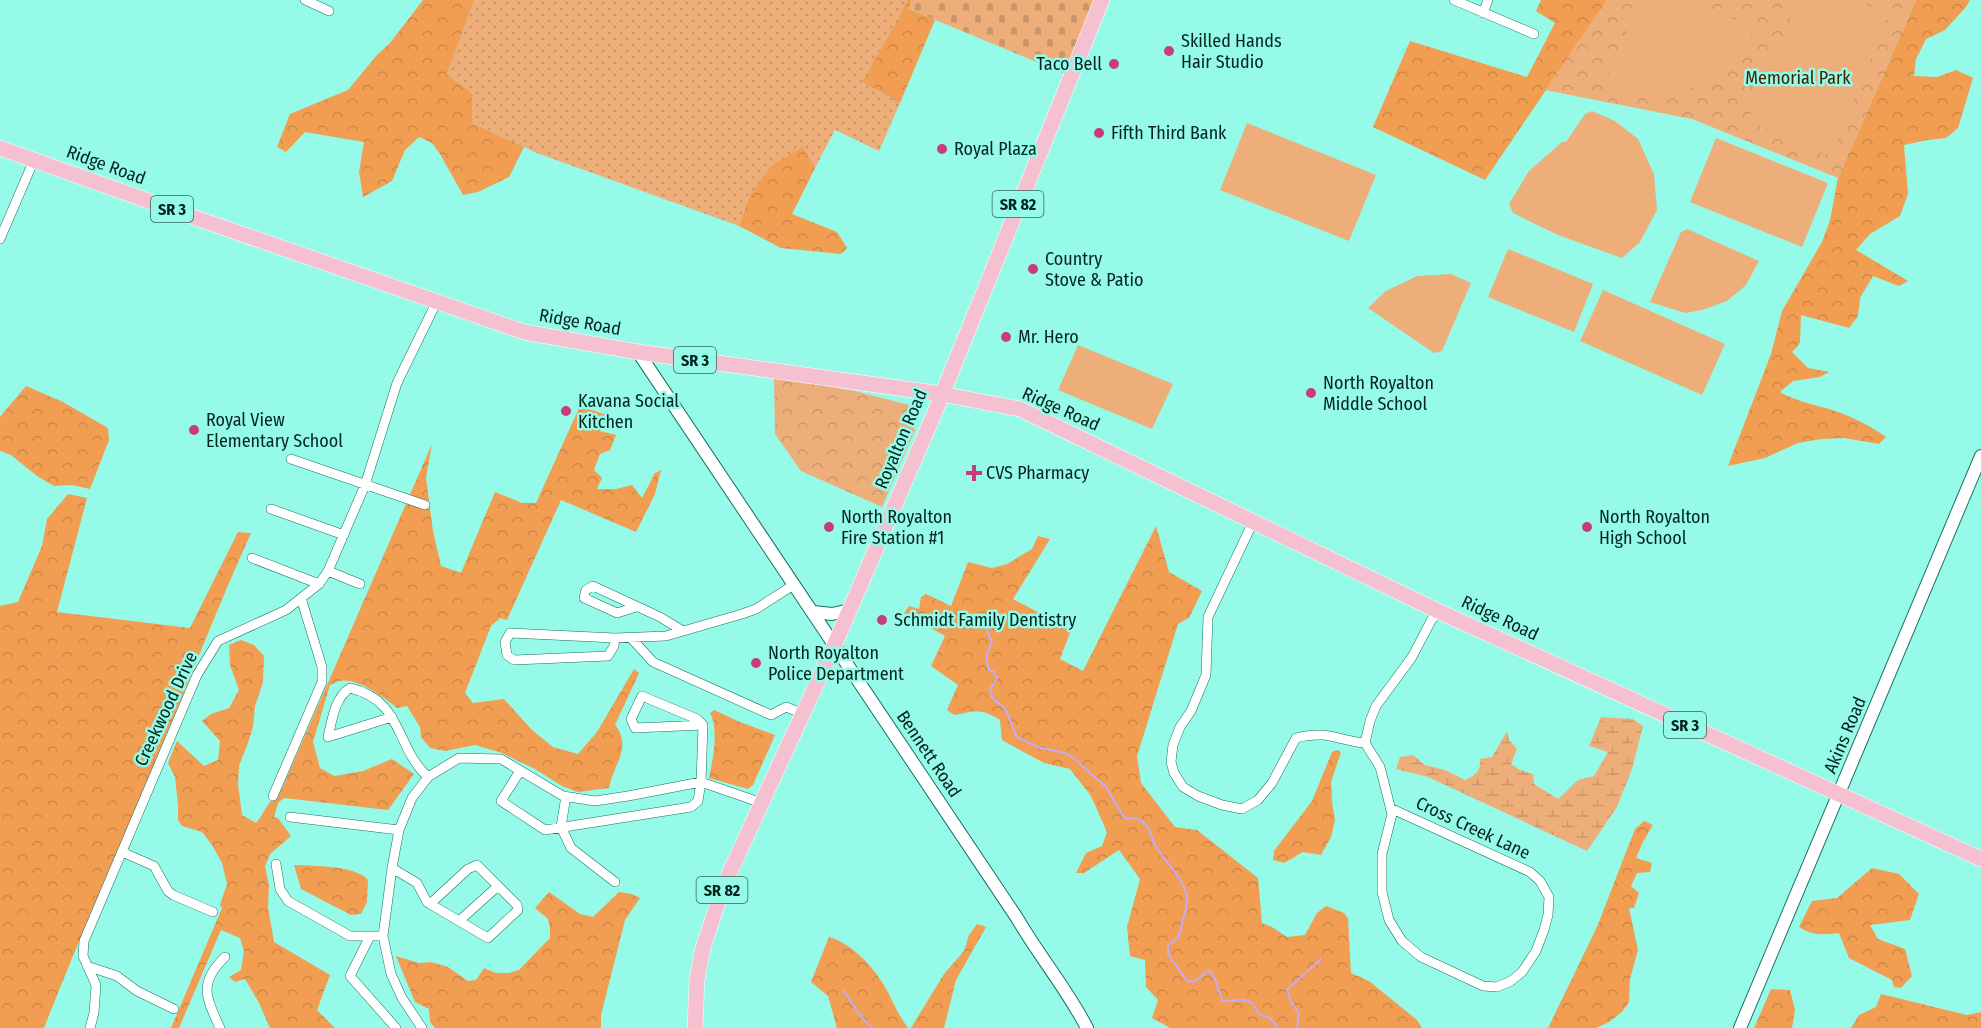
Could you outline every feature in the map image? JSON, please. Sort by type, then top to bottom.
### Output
[{"type":"main road","name":"Royalton Road","points":[[695,1028],[697,980],[703,948],[723,887],[850,610],[942,394],[1102,0]]},
{"type":"main road","name":"Ridge Road","points":[[0,148],[524,332],[638,352],[942,394],[1020,409],[1440,612],[1981,859]]},
{"type":"street","points":[[305,0],[329,12]]},
{"type":"street","points":[[1454,0],[1534,34]]},
{"type":"street","points":[[1483,13],[1488,0]]},
{"type":"street","points":[[0,239],[34,160]]},
{"type":"street","name":"Creekwood Drive","points":[[90,1028],[94,1013],[96,985],[83,956],[84,941],[197,675],[218,641],[286,610],[319,584],[328,571],[365,485],[397,383],[437,301]]},
{"type":"street","name":"Bennett Road","points":[[638,352],[1017,918],[1076,1007],[1087,1028]]},
{"type":"street","name":"Akins Road","points":[[1740,1028],[1981,456]]},
{"type":"street","points":[[291,459],[425,505]]},
{"type":"street","points":[[271,509],[344,535]]},
{"type":"street","points":[[1253,522],[1208,617],[1206,675],[1173,745],[1171,762],[1174,772],[1183,787],[1198,796],[1222,806],[1242,808],[1258,800],[1272,783],[1296,738],[1313,734],[1333,735],[1352,742],[1365,743]]},
{"type":"street","points":[[252,558],[319,584]]},
{"type":"street","points":[[328,571],[360,584]]},
{"type":"street","points":[[615,638],[614,646],[608,656],[514,660],[507,655],[505,642],[510,633],[615,638],[666,636],[756,609],[795,584]]},
{"type":"street","points":[[636,607],[617,613],[584,598],[586,590],[593,586],[660,617],[683,631]]},
{"type":"street","points":[[273,796],[322,682],[322,667],[301,598]]},
{"type":"street","points":[[813,612],[832,614],[850,610]]},
{"type":"street","points":[[1390,808],[1380,767],[1365,743],[1370,721],[1376,706],[1412,657],[1432,619],[1440,612]]},
{"type":"street","points":[[631,638],[653,662],[771,715],[786,707],[804,714]]},
{"type":"street","points":[[392,717],[328,737],[333,715],[344,692],[350,688],[360,690],[375,697],[386,706],[392,717],[417,766],[428,777]]},
{"type":"street","points":[[520,771],[501,801],[545,830],[691,807],[698,801],[701,782],[703,725],[697,719],[642,696],[631,719],[635,728],[703,725]]},
{"type":"street","points":[[422,1028],[402,998],[391,974],[383,936],[399,830],[412,798],[428,777],[459,758],[501,759],[563,796],[595,801],[701,782],[762,803]]},
{"type":"street","points":[[566,796],[561,827],[571,848],[615,882]]},
{"type":"street","name":"Cross Creek Lane","points":[[1390,808],[1530,872],[1540,881],[1549,897],[1544,930],[1536,951],[1522,972],[1511,981],[1497,987],[1483,986],[1421,957],[1402,941],[1389,920],[1382,892],[1382,854],[1392,814],[1390,808]]},
{"type":"street","points":[[290,817],[399,830]]},
{"type":"street","points":[[122,852],[154,866],[168,891],[173,895],[213,912]]},
{"type":"street","points":[[276,864],[279,889],[288,901],[351,936],[383,936]]},
{"type":"street","points":[[392,868],[417,883],[426,902],[488,938],[518,910],[518,905],[477,865],[468,869],[430,904]]},
{"type":"street","points":[[459,921],[498,886]]},
{"type":"street","points":[[370,936],[350,976],[396,1028]]},
{"type":"street","points":[[220,1028],[207,997],[207,980],[212,970],[225,957]]},
{"type":"street","points":[[87,966],[117,976],[137,992],[174,1009]]},
{"type":"green space","points":[[423,0],[474,0],[447,74],[472,93],[472,123],[524,147],[509,177],[478,192],[463,195],[432,143],[419,137],[405,150],[392,181],[363,197],[359,172],[364,142],[305,132],[286,152],[277,147],[290,114],[348,90],[390,43]]},
{"type":"green space","points":[[474,0],[908,0],[862,82],[900,103],[879,151],[835,130],[815,168],[803,148],[749,197],[739,226],[537,153],[472,123],[472,93],[447,74]]},
{"type":"green space","points":[[908,0],[912,0],[909,9],[935,20],[900,103],[862,82]]},
{"type":"green space","points":[[912,0],[1098,0],[1068,75],[909,9]]},
{"type":"green space","points":[[1541,0],[1607,0],[1485,180],[1373,127],[1410,41],[1527,77],[1555,23],[1536,11]]},
{"type":"green space","name":"Memorial Park","points":[[1607,0],[1916,0],[1838,178],[1692,119],[1545,90]]},
{"type":"green space","points":[[1640,0],[1694,0],[1755,29],[1730,64],[1693,87],[1663,95],[1602,90]]},
{"type":"green space","points":[[1798,0],[1855,0],[1889,14],[1831,157],[1748,121]]},
{"type":"green space","points":[[1916,0],[1970,0],[1945,30],[1926,39],[1916,59],[1914,76],[1937,77],[1956,70],[1973,78],[1958,128],[1946,138],[1904,145],[1908,194],[1900,216],[1870,234],[1856,250],[1908,281],[1899,286],[1873,276],[1860,298],[1858,316],[1849,328],[1801,315],[1800,343],[1792,352],[1808,368],[1829,372],[1820,377],[1793,381],[1780,392],[1800,401],[1848,416],[1886,437],[1879,444],[1844,438],[1798,443],[1765,458],[1728,466],[1771,354],[1782,311],[1822,242],[1830,220],[1838,178]]},
{"type":"green space","points":[[1592,111],[1615,121],[1638,139],[1654,174],[1657,210],[1640,242],[1622,258],[1558,235],[1513,213],[1509,204],[1529,171],[1562,142],[1566,142],[1585,114]]},
{"type":"green space","points":[[1247,123],[1376,175],[1349,241],[1220,190]]},
{"type":"green space","points":[[1716,138],[1828,183],[1802,247],[1690,202]]},
{"type":"green space","points":[[803,147],[815,168],[792,214],[837,232],[847,248],[841,254],[781,248],[739,226],[749,197],[771,166]]},
{"type":"green space","points":[[1687,229],[1759,261],[1746,285],[1727,301],[1685,313],[1650,302],[1681,232]]},
{"type":"green space","points":[[1508,249],[1593,284],[1574,332],[1488,297]]},
{"type":"green space","points":[[1451,274],[1471,283],[1442,351],[1434,353],[1368,308],[1386,291],[1417,276]]},
{"type":"green space","points":[[1603,290],[1725,344],[1702,395],[1580,341]]},
{"type":"green space","points":[[1078,345],[1173,384],[1152,429],[1058,390]]},
{"type":"green space","points":[[774,377],[855,391],[909,405],[915,430],[882,507],[801,471],[775,434]]},
{"type":"green space","points":[[26,386],[63,402],[108,428],[109,440],[90,489],[72,485],[54,486],[37,476],[11,455],[0,451],[0,417]]},
{"type":"green space","points":[[580,406],[607,415],[600,431],[616,435],[610,450],[600,454],[594,470],[602,478],[597,489],[616,489],[632,485],[642,498],[655,473],[661,470],[655,494],[636,532],[561,500],[507,620],[500,618],[491,626],[465,693],[473,703],[504,699],[532,730],[553,747],[578,754],[597,732],[634,669],[639,673],[615,725],[620,733],[622,749],[609,788],[578,792],[562,786],[535,769],[502,753],[475,745],[445,751],[430,748],[421,737],[420,727],[407,706],[397,708],[378,694],[354,682],[339,681],[330,685],[313,742],[320,768],[334,776],[363,771],[392,759],[414,774],[388,810],[284,798],[278,803],[274,817],[278,818],[291,836],[270,854],[265,866],[269,885],[268,907],[274,942],[330,975],[317,1010],[335,1028],[270,1028],[245,979],[235,982],[229,977],[241,970],[244,951],[240,938],[221,930],[179,1028],[171,1028],[222,908],[220,905],[227,884],[222,863],[212,845],[202,832],[182,826],[178,820],[175,777],[168,763],[177,741],[204,766],[218,760],[220,741],[202,721],[211,714],[229,708],[239,690],[230,665],[229,645],[241,640],[254,645],[264,656],[263,682],[255,706],[253,727],[239,766],[238,784],[242,815],[256,823],[280,793],[432,444],[426,478],[433,531],[441,566],[461,573],[495,492],[522,503],[536,503]]},
{"type":"green space","points":[[68,494],[87,498],[57,612],[190,628],[238,532],[251,533],[44,1028],[0,1028],[0,606],[18,602],[42,546],[47,519]]},
{"type":"green space","points":[[1156,526],[1169,572],[1202,591],[1189,618],[1178,624],[1137,756],[1141,783],[1175,827],[1197,830],[1258,878],[1262,923],[1287,937],[1305,935],[1317,913],[1326,906],[1344,913],[1348,918],[1351,973],[1369,981],[1417,1020],[1422,1028],[1170,1028],[1152,1018],[1158,1000],[1146,987],[1145,960],[1130,956],[1127,927],[1140,879],[1119,850],[1084,873],[1076,873],[1086,853],[1102,846],[1107,832],[1091,796],[1070,769],[1044,763],[1002,740],[1000,720],[983,712],[954,715],[947,710],[958,685],[931,666],[945,636],[904,613],[909,606],[919,609],[921,597],[926,594],[951,606],[968,562],[992,568],[1007,564],[1032,549],[1038,536],[1050,539],[1013,599],[1071,630],[1060,659],[1083,671]]},
{"type":"green space","points":[[714,710],[775,735],[753,785],[748,789],[709,778],[715,736],[710,713]]},
{"type":"green space","points":[[1601,717],[1633,719],[1643,726],[1632,769],[1617,807],[1587,851],[1428,777],[1396,769],[1400,757],[1413,755],[1425,765],[1445,770],[1465,780],[1477,772],[1480,759],[1492,757],[1507,731],[1509,740],[1517,749],[1511,764],[1533,774],[1534,784],[1558,799],[1578,780],[1594,776],[1608,752],[1589,746]]},
{"type":"green space","points":[[1337,750],[1341,752],[1331,782],[1335,820],[1331,837],[1321,855],[1303,852],[1284,863],[1273,860],[1274,851],[1312,801],[1332,752]]},
{"type":"green space","points":[[1644,821],[1653,825],[1636,858],[1652,863],[1650,872],[1637,873],[1631,886],[1639,893],[1634,908],[1629,908],[1638,950],[1630,979],[1629,1002],[1622,1012],[1596,1028],[1548,1028],[1597,927],[1635,829]]},
{"type":"green space","points":[[294,865],[334,867],[362,875],[368,880],[367,902],[361,914],[351,915],[301,889]]},
{"type":"green space","points":[[1872,868],[1899,874],[1919,894],[1910,920],[1870,925],[1878,939],[1905,949],[1912,976],[1901,988],[1894,987],[1892,980],[1849,958],[1839,933],[1818,934],[1799,927],[1812,901],[1837,898]]},
{"type":"green space","points":[[549,892],[580,914],[593,917],[619,892],[640,898],[625,920],[601,1015],[601,1028],[435,1028],[430,1022],[429,1009],[415,1002],[396,956],[419,963],[431,962],[448,967],[468,981],[476,980],[484,968],[496,973],[519,970],[550,938],[548,919],[535,908]]},
{"type":"green space","points":[[977,924],[986,927],[956,980],[944,1028],[911,1028],[944,974],[964,951],[969,935]]},
{"type":"green space","points":[[829,937],[845,944],[868,964],[885,987],[908,1028],[837,1028],[828,996],[811,982]]},
{"type":"green space","points":[[1771,989],[1790,990],[1795,1010],[1792,1028],[1754,1028]]},
{"type":"green space","points":[[1881,994],[1967,1015],[1981,1012],[1981,1028],[1851,1028],[1859,1015],[1876,1007]]},
{"type":"waterway","points":[[984,623],[992,642],[987,655],[987,664],[989,670],[994,672],[997,678],[991,688],[992,698],[1005,708],[1017,737],[1037,747],[1065,753],[1076,760],[1106,787],[1124,818],[1137,819],[1147,826],[1155,845],[1182,883],[1187,897],[1186,905],[1178,938],[1168,945],[1168,954],[1187,981],[1194,982],[1209,970],[1223,1001],[1244,1000],[1252,1003],[1260,1015],[1269,1017],[1276,1028]]},
{"type":"waterway","points":[[1297,1028],[1299,1014],[1287,990],[1321,959]]},
{"type":"waterway","points":[[844,991],[859,1014],[872,1028]]},
{"type":"place","name":"Skilled Hands Hair Studio","points":[[1169,51]]},
{"type":"place","name":"Taco Bell","points":[[1114,64]]},
{"type":"place","name":"Fifth Third Bank","points":[[1099,133]]},
{"type":"place","name":"Royal Plaza","points":[[942,149]]},
{"type":"place","name":"Country Stove & Patio","points":[[1033,269]]},
{"type":"place","name":"Mr. Hero","points":[[1006,337]]},
{"type":"place","name":"North Royalton Middle School","points":[[1311,393]]},
{"type":"place","name":"Kavana Social Kitchen","points":[[566,411]]},
{"type":"place","name":"Royal View Elementary School","points":[[194,430]]},
{"type":"place","name":"CVS Pharmacy","points":[[974,473]]},
{"type":"place","name":"North Royalton Fire Station #1","points":[[829,527]]},
{"type":"place","name":"North Royalton High School","points":[[1587,527]]},
{"type":"place","name":"Schmidt Family Dentistry","points":[[882,620]]},
{"type":"place","name":"North Royalton Police Department","points":[[756,663]]}]
